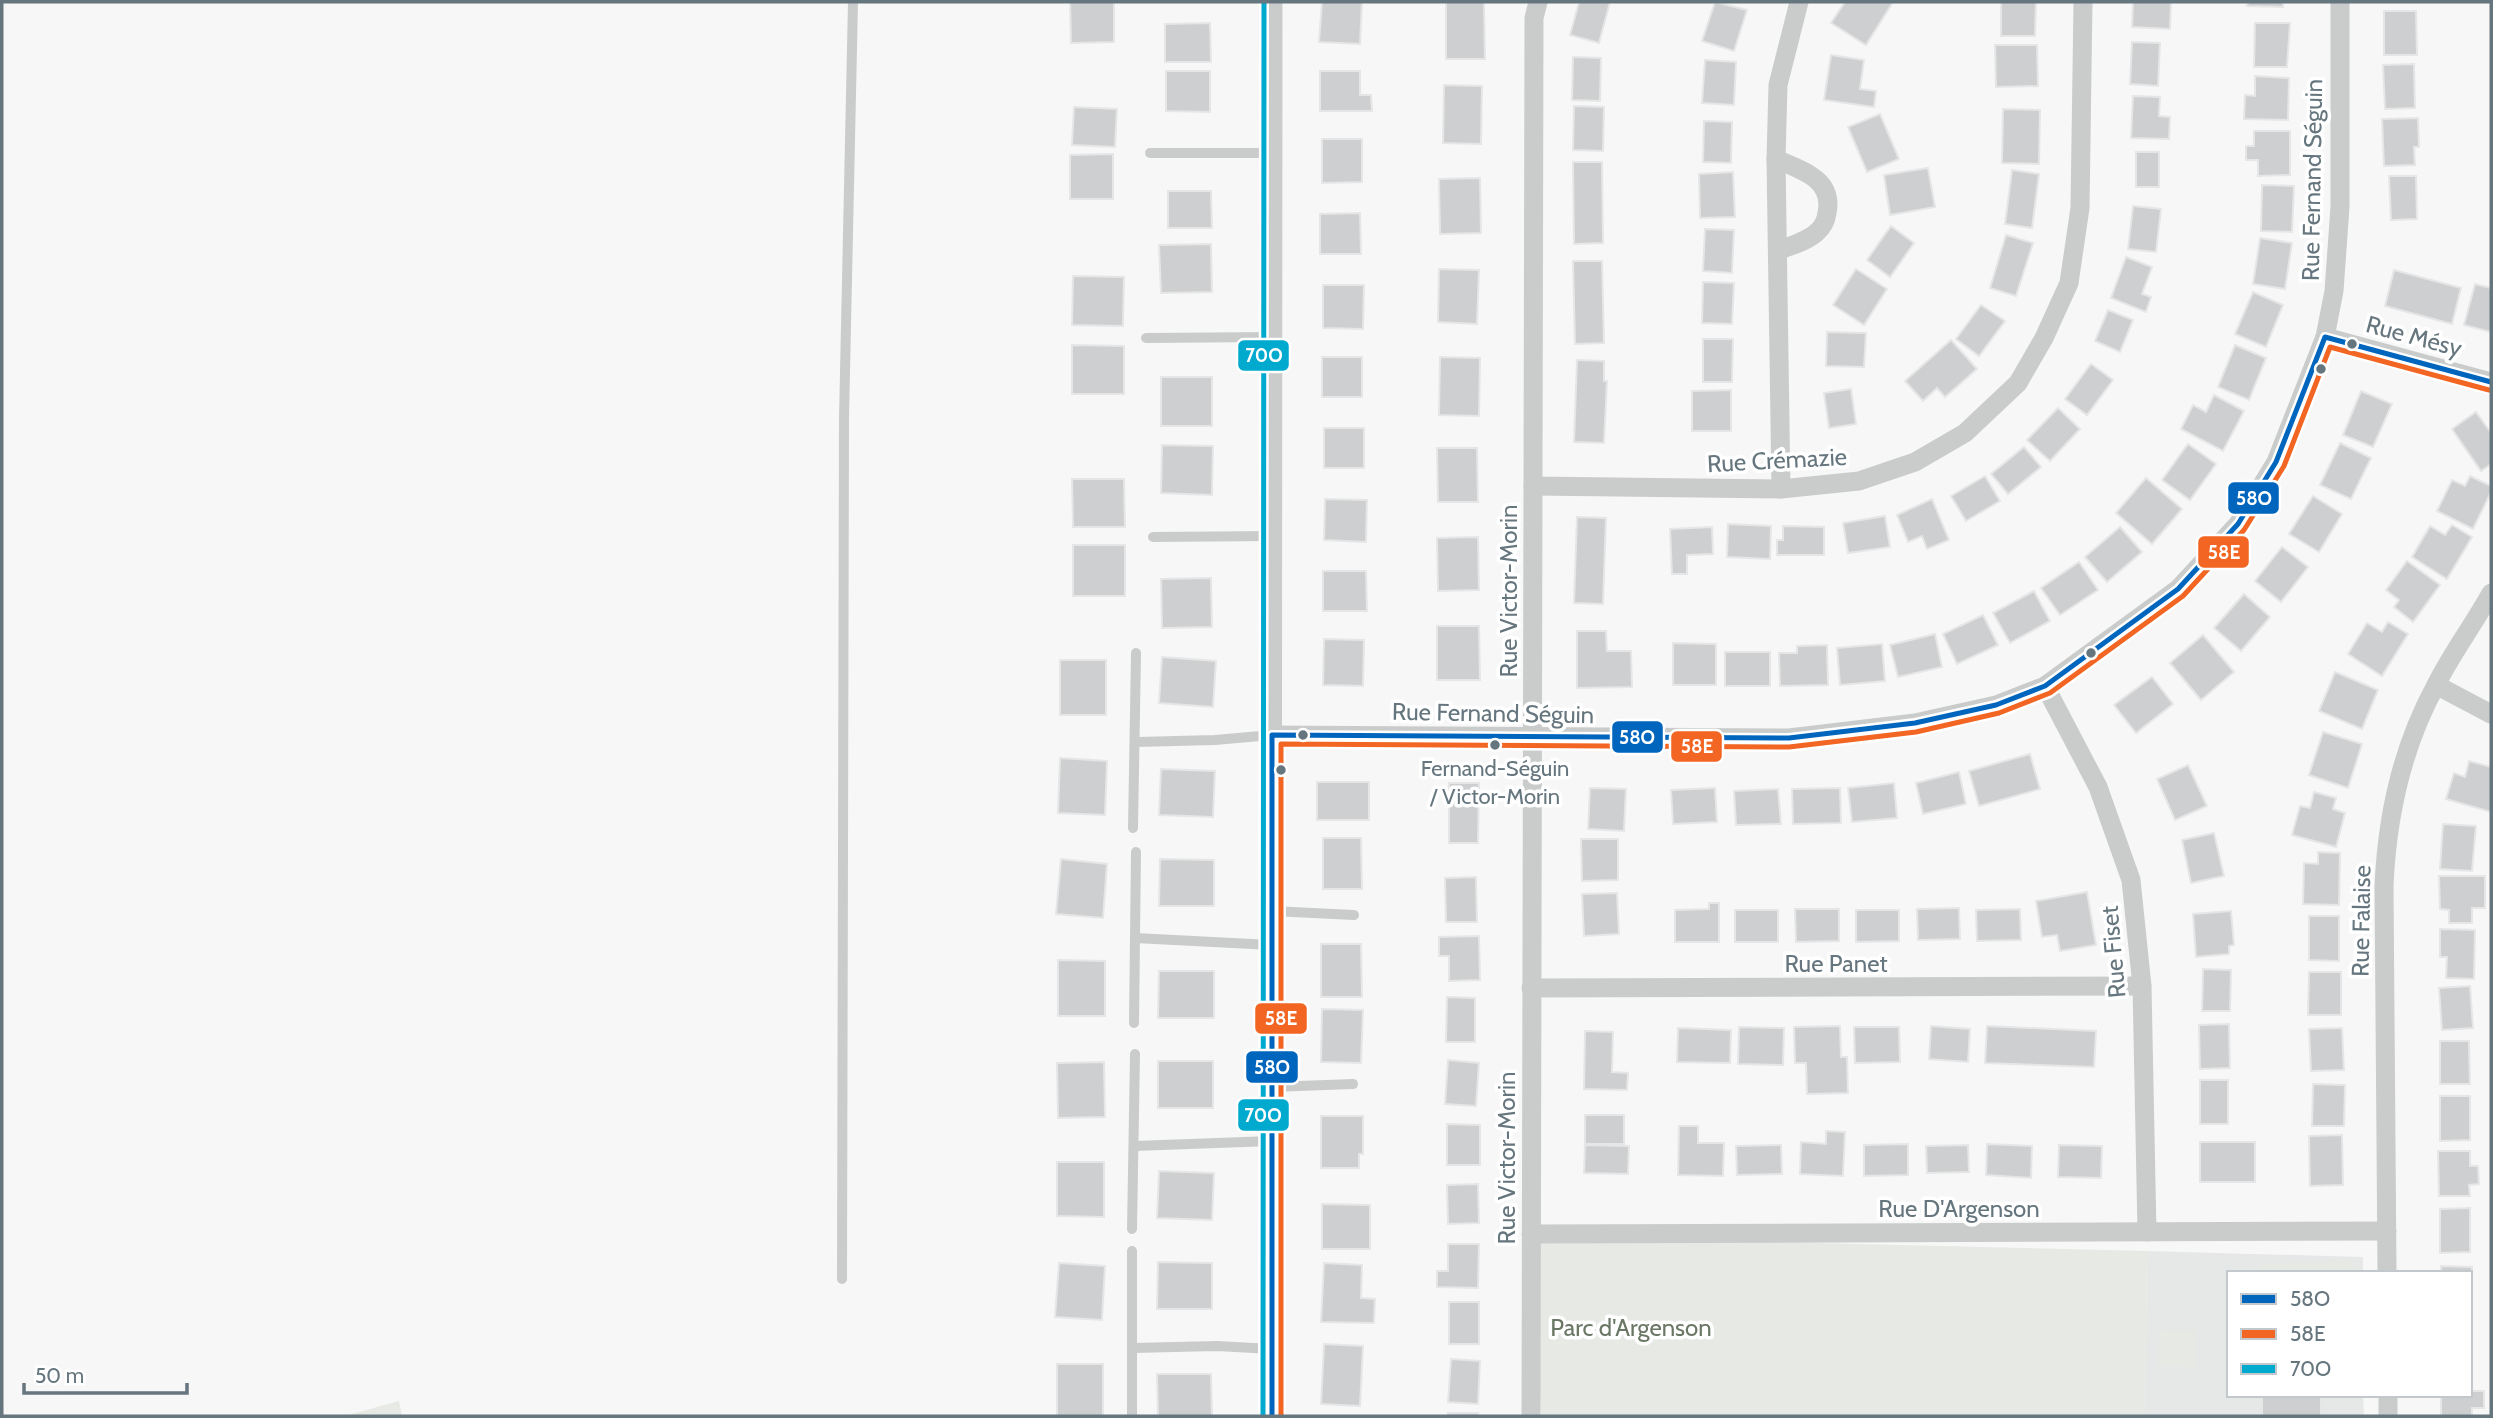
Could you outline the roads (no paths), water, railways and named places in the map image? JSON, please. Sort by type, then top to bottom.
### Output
[{"type":"street","points":[[1272,1416],[1273,2]]},
{"type":"street","points":[[1781,489],[1777,85],[1798,2]]},
{"type":"street","name":"Rue Crémazie","points":[[1533,485],[1781,489],[1859,481],[1914,462],[1965,433],[2018,383],[2045,338],[2069,283],[2080,208],[2082,2]]},
{"type":"street","name":"Rue Fernand Séguin","points":[[1272,735],[1789,738],[1915,723],[1996,705],[2045,686],[2178,589],[2238,524],[2276,462],[2325,337],[2334,291],[2339,234],[2340,2]]},
{"type":"street","name":"Rue Victor-Morin","points":[[1531,1416],[1536,7]]},
{"type":"street","points":[[1776,159],[1810,174],[1823,187],[1829,202],[1826,221],[1816,233],[1778,251]]},
{"type":"street","name":"Rue Mésy","points":[[2325,337],[2491,382]]},
{"type":"street","name":"Rue Falaise","points":[[2387,1271],[2385,860],[2393,805],[2404,760],[2436,685],[2491,593]]},
{"type":"street","points":[[2436,685],[2491,714]]},
{"type":"street","name":"Rue Fiset","points":[[2045,686],[2098,787],[2131,880],[2142,986],[2147,1232]]},
{"type":"street","name":"Rue Panet","points":[[1531,988],[2142,986]]},
{"type":"street","name":"Rue D'Argenson","points":[[1531,1234],[2387,1231]]},
{"type":"street","points":[[2388,1397],[2388,1416]]},
{"type":"lane","points":[[842,1279],[844,418],[853,2]]},
{"type":"lane","points":[[1150,153],[1273,153]]},
{"type":"lane","points":[[1146,338],[1272,337]]},
{"type":"lane","points":[[1153,537],[1272,536]]},
{"type":"lane","points":[[1133,828],[1136,653]]},
{"type":"lane","points":[[1136,742],[1272,735]]},
{"type":"lane","points":[[1135,1023],[1136,852]]},
{"type":"lane","points":[[1272,911],[1354,915]]},
{"type":"lane","points":[[1135,938],[1272,945]]},
{"type":"lane","points":[[1132,1229],[1135,1054]]},
{"type":"lane","points":[[1272,1087],[1353,1084]]},
{"type":"lane","points":[[1134,1146],[1272,1141]]},
{"type":"lane","points":[[1132,1251],[1132,1416]]},
{"type":"lane","points":[[1133,1348],[1217,1346],[1272,1349]]},
{"type":"place","name":"Fernand-Séguin / Victor-Morin","points":[[1495,745]]},
{"type":"park label","name":"Parc d'Argenson","points":[[1631,1327]]}]
